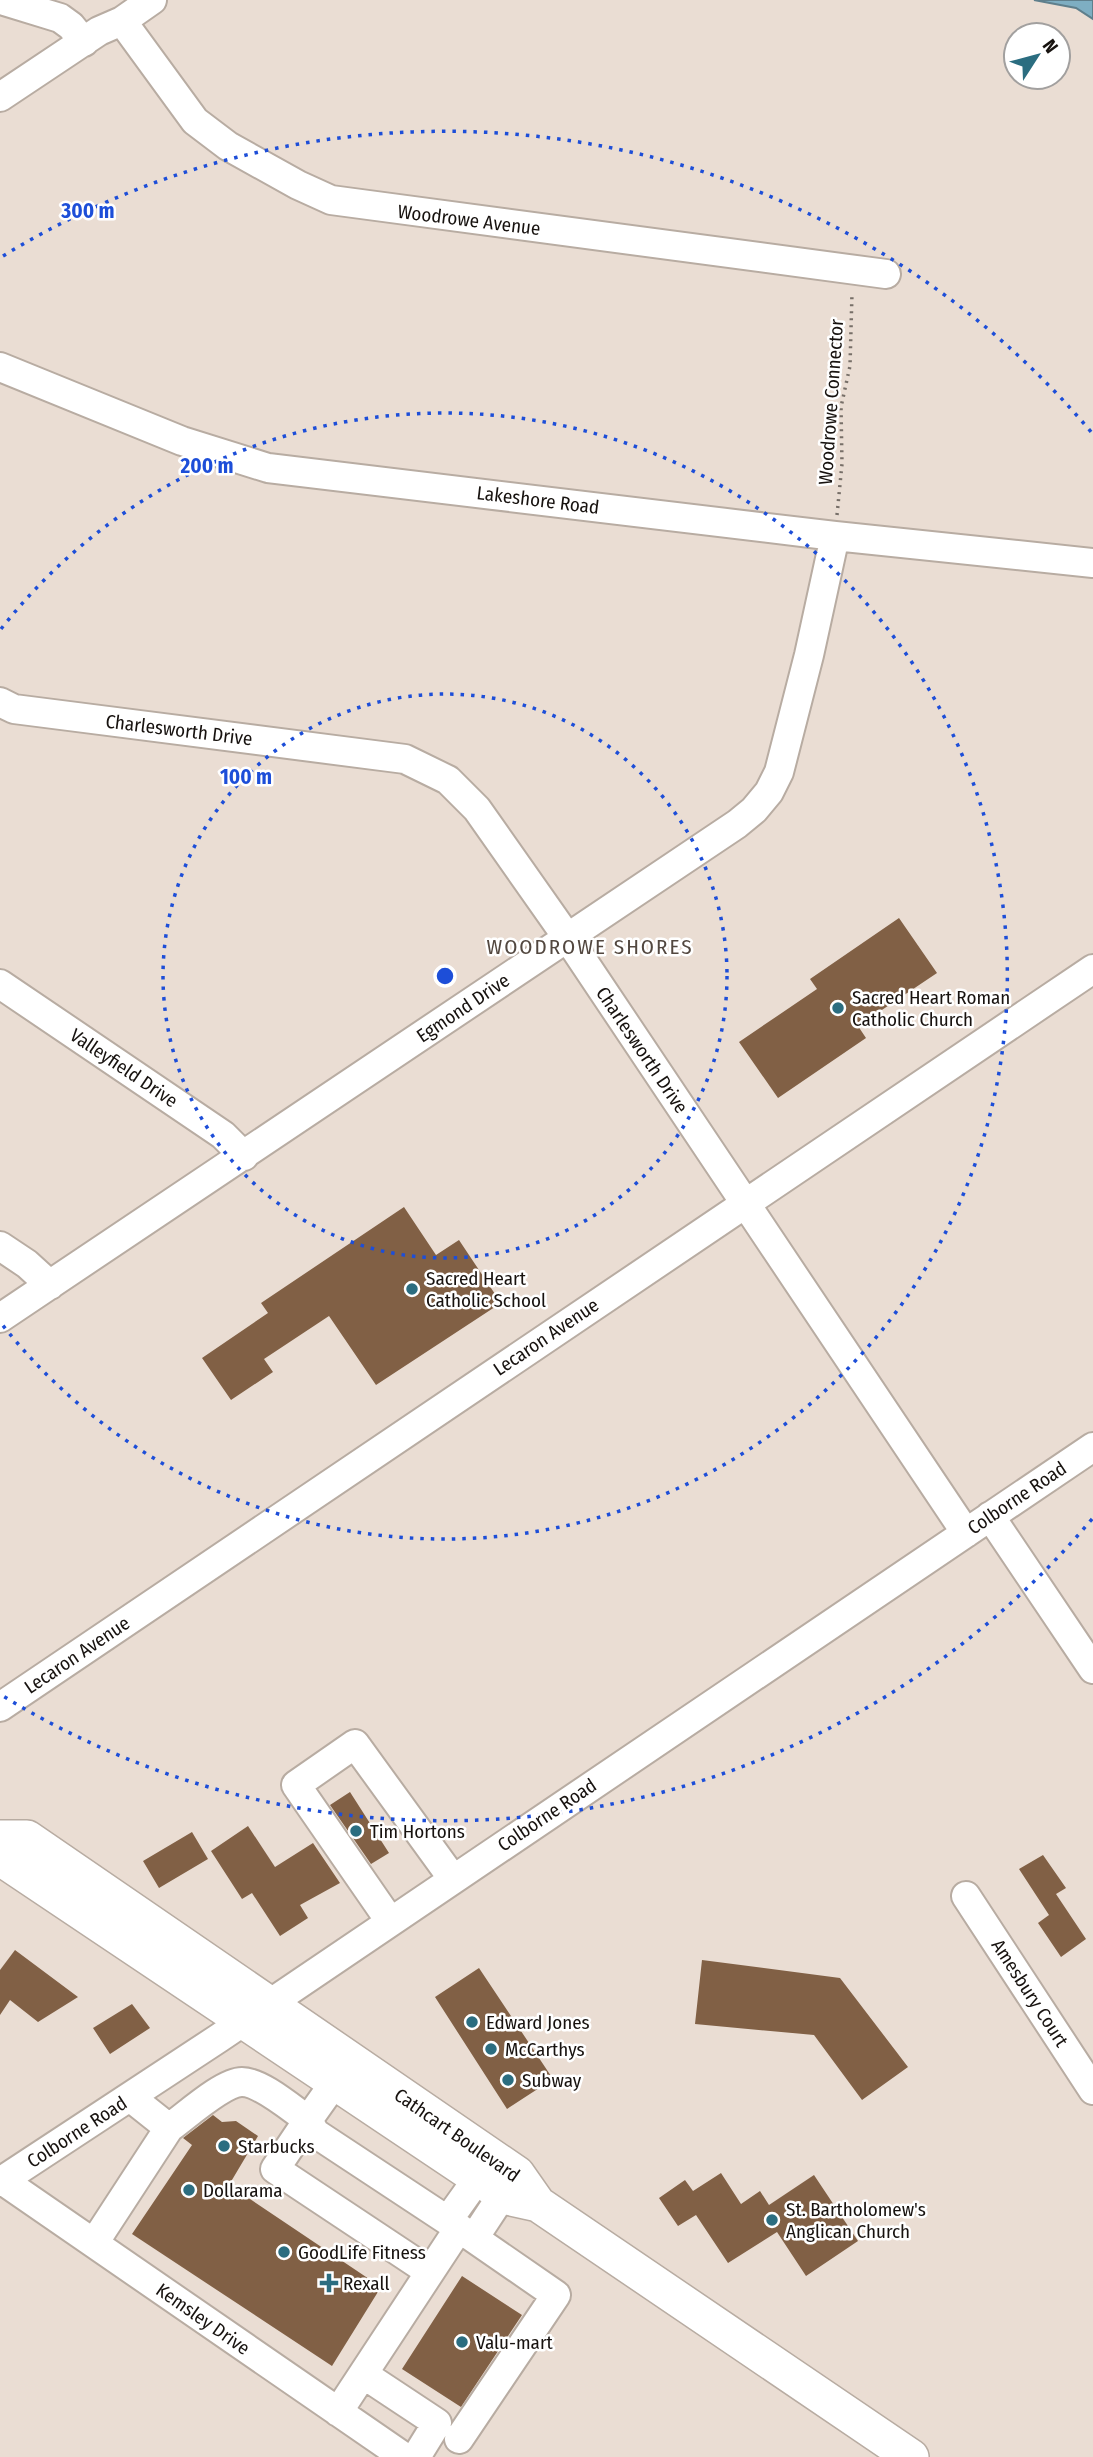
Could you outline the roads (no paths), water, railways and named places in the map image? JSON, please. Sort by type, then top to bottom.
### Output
[{"type":"main road","name":"Cathcart Boulevard","points":[[0,1838],[27,1838],[256,2012],[335,2082],[490,2186],[523,2202],[538,2204]]},
{"type":"main road","name":"Cathcart Boulevard","points":[[0,1847],[5,1861],[517,2174],[538,2204]]},
{"type":"main road","points":[[538,2204],[911,2457]]},
{"type":"street","points":[[1,0],[60,18],[71,26],[84,42]]},
{"type":"street","points":[[0,97],[99,31],[122,21],[152,0]]},
{"type":"street","name":"Woodrowe Avenue","points":[[122,21],[195,121],[228,146],[331,200],[886,274]]},
{"type":"street","name":"Lakeshore Road","points":[[0,368],[171,437],[268,467],[835,536],[1093,563]]},
{"type":"street","name":"Egmond Drive","points":[[0,1318],[737,824],[754,810],[769,792],[783,759],[835,536]]},
{"type":"street","name":"Charlesworth Drive","points":[[0,702],[14,709],[405,759],[448,780],[477,808],[567,937],[966,1533]]},
{"type":"street","name":"Lecaron Avenue","points":[[0,1707],[1093,969]]},
{"type":"street","name":"Valleyfield Drive","points":[[0,984],[223,1135],[244,1156]]},
{"type":"street","points":[[0,1246],[27,1264],[50,1285]]},
{"type":"street","name":"Colborne Road","points":[[1,2181],[131,2097],[1093,1447]]},
{"type":"street","points":[[990,1516],[1093,1668]]},
{"type":"street","points":[[390,1921],[300,1791],[355,1744],[453,1879]]},
{"type":"street","name":"Amesbury Court","points":[[966,1896],[1093,2090]]},
{"type":"street","points":[[94,2243],[169,2128],[230,2084],[245,2081],[261,2088],[308,2120],[316,2133],[556,2295],[458,2439]]},
{"type":"street","points":[[335,2082],[275,2169],[430,2272]]},
{"type":"street","points":[[131,2097],[169,2128]]},
{"type":"street","name":"Kemsley Drive","points":[[1,2181],[404,2457]]},
{"type":"street","points":[[338,2412],[490,2186]]},
{"type":"street","points":[[363,2374],[437,2423],[416,2457]]},
{"type":"water","points":[[1034,0],[1093,0],[1093,19],[1076,8]]},
{"type":"place","name":"Sacred Heart Roman Catholic Church","points":[[838,1008]]},
{"type":"place","name":"Sacred Heart Catholic School","points":[[412,1289]]},
{"type":"place","name":"Tim Hortons","points":[[356,1831]]},
{"type":"place","name":"Edward Jones","points":[[472,2022]]},
{"type":"place","name":"McCarthys","points":[[491,2049]]},
{"type":"place","name":"Subway","points":[[508,2080]]},
{"type":"place","name":"Starbucks","points":[[224,2146]]},
{"type":"place","name":"Dollarama","points":[[189,2190]]},
{"type":"place","name":"St. Bartholomew's Anglican Church","points":[[772,2220]]},
{"type":"place","name":"GoodLife Fitness","points":[[284,2252]]},
{"type":"place","name":"Rexall","points":[[329,2283]]},
{"type":"place","name":"Valu-mart","points":[[462,2342]]},
{"type":"district","name":"WOODROWE SHORES","points":[[590,947]]}]
